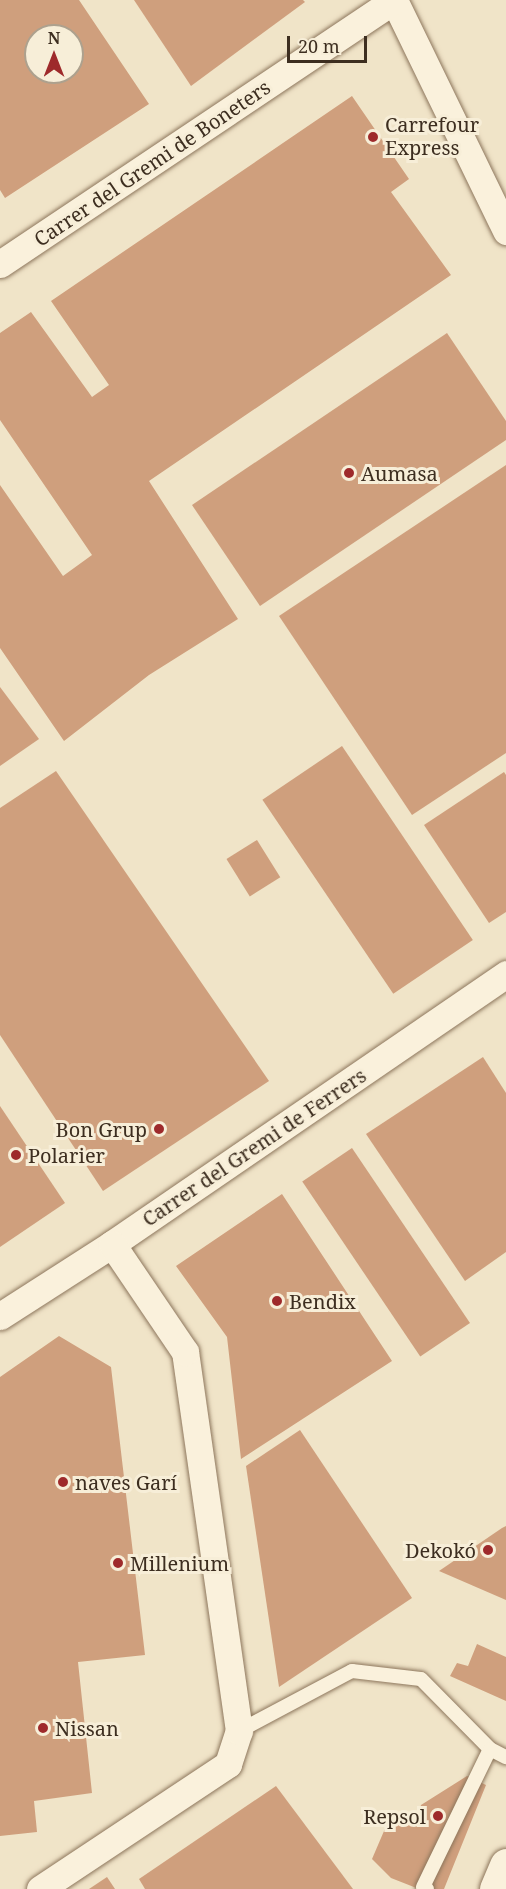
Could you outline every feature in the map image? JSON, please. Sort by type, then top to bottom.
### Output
[{"type":"main road","points":[[496,1889],[506,1865]]},
{"type":"street","points":[[394,0],[506,231]]},
{"type":"street","name":"Carrer del Gremi de Boneters","points":[[0,264],[394,0]]},
{"type":"street","name":"Carrer del Gremi de Ferrers","points":[[0,1316],[112,1244],[506,974]]},
{"type":"street","points":[[40,1889],[228,1764],[238,1731],[185,1352],[112,1244]]},
{"type":"lane","points":[[238,1731],[352,1671],[421,1679],[490,1749],[506,1757]]},
{"type":"lane","points":[[427,1889],[423,1887],[490,1749]]},
{"type":"building","points":[[0,0],[79,0],[149,104],[5,198],[0,190]]},
{"type":"building","points":[[134,0],[303,0],[305,2],[191,86]]},
{"type":"building","points":[[352,96],[409,179],[391,192],[451,275],[149,481],[238,619],[149,675],[64,741],[0,648],[0,485],[63,576],[92,555],[0,420],[0,333],[31,312],[92,397],[109,385],[51,301]]},
{"type":"building","name":"Aumasa","points":[[447,333],[506,421],[506,440],[260,606],[192,505]]},
{"type":"building","points":[[506,465],[506,753],[412,815],[279,616]]},
{"type":"building","points":[[0,687],[39,739],[0,766]]},
{"type":"building","points":[[342,746],[473,940],[393,994],[262,800]]},
{"type":"building","points":[[56,771],[269,1081],[103,1191],[0,1035],[0,808]]},
{"type":"building","points":[[504,772],[506,775],[506,912],[489,923],[424,825]]},
{"type":"building","points":[[257,840],[280,877],[250,896],[226,859]]},
{"type":"building","points":[[483,1057],[506,1093],[506,1252],[465,1281],[366,1134]]},
{"type":"building","name":"Polarier","points":[[0,1106],[65,1203],[0,1247]]},
{"type":"building","points":[[352,1148],[470,1323],[420,1356],[302,1182]]},
{"type":"building","name":"Bendix","points":[[282,1194],[392,1361],[241,1459],[227,1337],[176,1266]]},
{"type":"building","points":[[59,1336],[111,1367],[145,1655],[78,1662],[92,1793],[34,1801],[37,1832],[0,1836],[0,1377]]},
{"type":"building","points":[[300,1430],[412,1598],[279,1687],[246,1466]]},
{"type":"building","name":"Dekokó","points":[[506,1526],[506,1600],[439,1571],[502,1528]]},
{"type":"building","points":[[477,1644],[506,1657],[506,1701],[450,1676],[457,1663],[468,1666]]},
{"type":"building","points":[[467,1776],[486,1785],[444,1889],[419,1889],[391,1878],[372,1859],[387,1824],[410,1813],[418,1816],[421,1805]]},
{"type":"building","points":[[276,1786],[353,1889],[145,1889],[139,1879]]},
{"type":"building","points":[[107,1877],[115,1889],[89,1889]]},
{"type":"place","name":"Carrefour Express","points":[[373,137]]},
{"type":"place","name":"Aumasa","points":[[349,473]]},
{"type":"place","name":"Bon Grup","points":[[159,1129]]},
{"type":"place","name":"Polarier","points":[[16,1155]]},
{"type":"place","name":"Bendix","points":[[277,1301]]},
{"type":"place","name":"naves Garí","points":[[63,1482]]},
{"type":"place","name":"Dekokó","points":[[488,1550]]},
{"type":"place","name":"Millenium","points":[[118,1563]]},
{"type":"place","name":"Nissan","points":[[43,1728]]},
{"type":"place","name":"Repsol","points":[[438,1816]]}]
